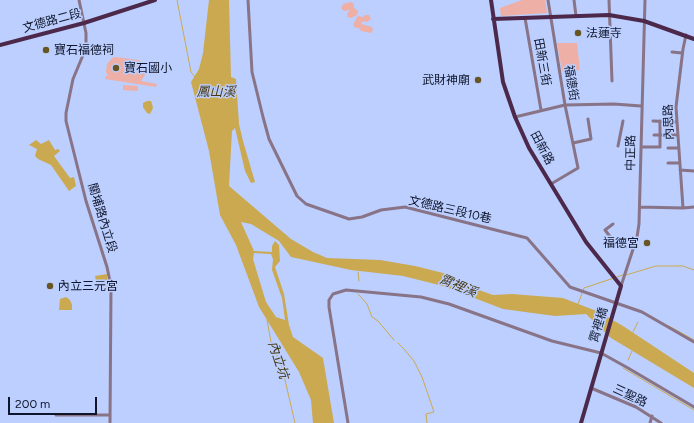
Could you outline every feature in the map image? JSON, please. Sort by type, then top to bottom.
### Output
[{"type":"main road","name":"文德路二段","points":[[0,45],[84,23],[155,0]]},
{"type":"main road","name":"田新路","points":[[491,0],[501,70],[515,117],[529,148],[550,185],[586,242],[621,286]]},
{"type":"main road","points":[[493,19],[609,16],[644,21],[694,39]]},
{"type":"main road","name":"中正路","points":[[616,303],[621,286]]},
{"type":"main road","name":"霄裡橋","points":[[581,423],[616,303]]},
{"type":"street","name":"關埔路內立段","points":[[79,0],[86,33],[86,48],[73,79],[66,121],[86,201],[107,267],[111,286],[110,423]]},
{"type":"street","name":"文德路三段10巷","points":[[248,0],[252,72],[269,139],[297,196],[306,204],[350,219],[362,217],[380,210],[405,207],[528,238],[570,287],[642,312],[694,342]]},
{"type":"street","name":"福德街","points":[[548,0],[552,17],[565,105],[578,168],[550,185]]},
{"type":"street","points":[[574,0],[576,16]]},
{"type":"street","points":[[609,0],[612,81]]},
{"type":"street","name":"中正路","points":[[621,286],[637,237],[640,207],[641,106],[645,0]]},
{"type":"street","name":"田新三街","points":[[525,18],[541,110]]},
{"type":"street","name":"內思路","points":[[683,208],[676,107],[682,53],[686,35]]},
{"type":"street","points":[[672,52],[682,53]]},
{"type":"street","points":[[515,117],[565,105],[614,104],[641,106]]},
{"type":"street","points":[[573,143],[591,139],[588,120]]},
{"type":"street","points":[[618,146],[623,121]]},
{"type":"street","points":[[653,121],[677,122]]},
{"type":"street","points":[[641,147],[660,147],[660,121]]},
{"type":"street","points":[[654,135],[678,135]]},
{"type":"street","points":[[668,148],[679,148]]},
{"type":"street","points":[[668,163],[680,163]]},
{"type":"street","points":[[680,170],[694,171]]},
{"type":"street","points":[[640,207],[694,207]]},
{"type":"street","points":[[613,224],[605,230],[618,247]]},
{"type":"street","points":[[348,423],[329,307],[329,300],[333,294],[346,290],[421,297],[449,304],[552,341],[601,353],[694,407]]},
{"type":"street","name":"三聖路","points":[[591,388],[636,407],[661,423]]},
{"type":"street","points":[[56,416],[110,415]]},
{"type":"street","points":[[650,423],[652,416]]},
{"type":"shaded area","points":[[522,0],[545,0],[547,13],[501,16],[500,8]]},
{"type":"shaded area","points":[[351,2],[354,4],[354,8],[358,11],[357,15],[351,18],[347,17],[350,10],[344,11],[341,8],[343,4]]},
{"type":"shaded area","points":[[365,15],[369,15],[371,19],[367,22],[363,21],[361,24],[372,27],[373,30],[371,33],[361,31],[353,25],[357,17],[363,17]]},
{"type":"shaded area","points":[[557,43],[577,43],[580,70],[562,71]]},
{"type":"shaded area","points":[[116,57],[138,60],[142,62],[146,70],[141,81],[157,84],[156,87],[105,79],[106,76],[108,76],[106,72],[107,64],[112,58]]},
{"type":"shaded area","points":[[123,85],[138,86],[138,91],[123,90]]},
{"type":"water","name":"鳳山溪","points":[[209,0],[229,0],[231,77],[236,79],[239,124],[255,182],[251,183],[245,171],[235,128],[232,131],[229,186],[291,239],[313,252],[327,258],[380,260],[415,266],[447,274],[465,285],[493,295],[512,294],[563,298],[599,312],[694,373],[694,388],[611,338],[586,314],[555,316],[503,309],[443,286],[403,276],[351,270],[291,257],[279,241],[251,224],[241,222],[254,251],[272,252],[272,246],[275,241],[279,245],[280,261],[275,267],[284,294],[289,325],[293,337],[323,358],[334,423],[313,423],[311,400],[299,372],[259,307],[236,245],[220,215],[209,151],[191,82],[199,69],[203,53]],"holes":[[[254,253],[271,254],[273,259],[272,270],[282,298],[285,320],[276,317],[266,302],[253,259]]]},
{"type":"water","points":[[151,101],[153,108],[150,114],[147,113],[143,107],[143,103]]},
{"type":"water","points":[[36,140],[41,144],[49,140],[55,150],[58,149],[60,151],[54,156],[70,178],[74,177],[76,186],[69,191],[51,165],[35,156],[37,149],[29,145]]},
{"type":"water","points":[[107,274],[108,291],[98,290],[95,276]]},
{"type":"water","points":[[66,297],[70,300],[72,310],[59,310],[60,299]]},
{"type":"waterway","points":[[177,0],[191,72],[195,77]]},
{"type":"waterway","points":[[626,275],[656,266],[683,266],[694,270]]},
{"type":"waterway","points":[[358,272],[359,281]]},
{"type":"waterway","points":[[617,277],[623,275]]},
{"type":"waterway","points":[[578,304],[584,288],[614,278]]},
{"type":"waterway","points":[[358,294],[367,304],[372,317],[378,321],[394,340]]},
{"type":"waterway","name":"內立坑","points":[[267,320],[271,342],[282,367],[295,423]]},
{"type":"waterway","points":[[633,332],[638,322]]},
{"type":"waterway","points":[[669,326],[694,340]]},
{"type":"waterway","points":[[398,343],[414,361],[422,377],[434,412],[426,414],[427,423]]},
{"type":"waterway","points":[[628,360],[632,351]]},
{"type":"waterway","points":[[623,368],[694,410]]},
{"type":"place","name":"法蓮寺","points":[[578,33]]},
{"type":"place","name":"寶石福德祠","points":[[46,50]]},
{"type":"place","name":"寶石國小","points":[[116,68]]},
{"type":"place","name":"武財神廟","points":[[478,80]]},
{"type":"place","name":"福德宮","points":[[647,243]]},
{"type":"place","name":"內立三元宮","points":[[50,286]]},
{"type":"water label","name":"霄裡溪","points":[[458,286]]}]
